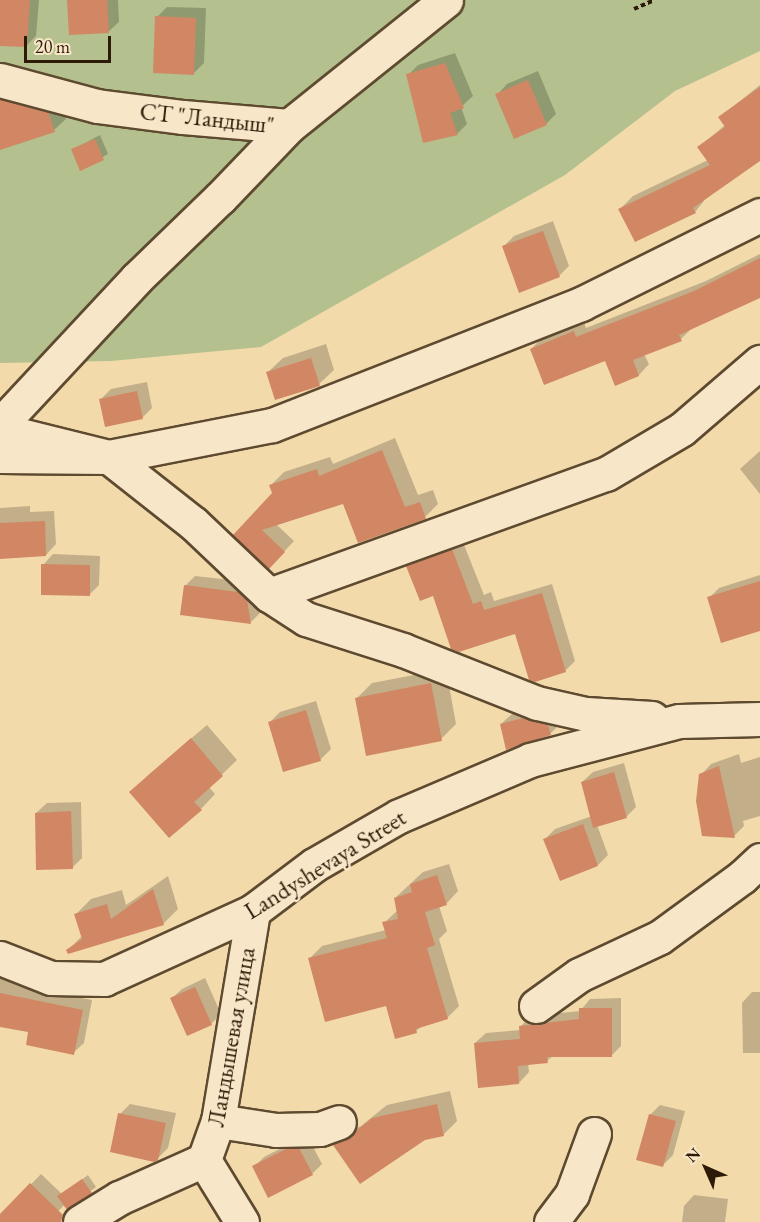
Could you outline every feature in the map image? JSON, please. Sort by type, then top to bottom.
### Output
[{"type":"street","name":"СТ \"Ландыш\"","points":[[0,80],[97,106],[183,117],[289,126],[446,0]]},
{"type":"street","points":[[0,425],[136,279],[220,198],[289,126]]},
{"type":"street","points":[[0,456],[109,457],[272,425],[581,304],[760,215]]},
{"type":"street","points":[[269,595],[606,474],[682,429],[760,362]]},
{"type":"street","points":[[0,430],[109,457],[193,524],[269,595],[306,619],[403,650],[537,703],[586,714],[679,721]]},
{"type":"street","name":"Landyshevaya Street","points":[[0,958],[51,978],[104,979],[254,911],[314,866],[399,816],[530,760],[679,721],[760,719]]},
{"type":"street","points":[[536,1006],[579,975],[660,937],[742,877],[760,860]]},
{"type":"street","name":"Ландышевая улица","points":[[242,1222],[204,1160],[218,1121],[254,911]]},
{"type":"street","points":[[218,1121],[276,1130],[320,1130],[339,1122]]},
{"type":"street","points":[[551,1222],[572,1194],[594,1134]]},
{"type":"street","points":[[80,1222],[119,1198],[204,1160]]},
{"type":"path","points":[[634,9],[654,0]]},
{"type":"green space","points":[[0,0],[760,0],[760,51],[675,91],[565,175],[261,347],[111,361],[0,363]]},
{"type":"building","points":[[0,0],[30,0],[27,47],[0,46]]},
{"type":"building","points":[[67,0],[107,0],[109,33],[69,35]]},
{"type":"building","points":[[155,16],[196,18],[194,75],[153,73]]},
{"type":"building","points":[[445,63],[464,108],[450,113],[458,135],[423,143],[406,74]]},
{"type":"building","points":[[528,80],[547,125],[514,139],[495,94]]},
{"type":"building","points":[[760,87],[760,161],[693,208],[696,213],[635,242],[618,209],[710,165],[697,147],[725,127],[718,117]]},
{"type":"building","points":[[0,99],[48,112],[55,132],[0,150]]},
{"type":"building","points":[[95,139],[104,160],[80,171],[71,149]]},
{"type":"building","points":[[543,231],[560,277],[519,293],[502,246]]},
{"type":"building","points":[[760,258],[760,298],[679,335],[682,341],[633,360],[639,376],[615,386],[605,361],[544,385],[530,349],[574,331],[576,337],[694,291]]},
{"type":"building","points":[[311,358],[320,386],[275,400],[266,372]]},
{"type":"building","points":[[137,391],[143,419],[105,427],[99,399]]},
{"type":"building","points":[[382,450],[405,507],[420,502],[426,519],[358,543],[343,504],[262,530],[285,552],[269,569],[233,535],[272,493],[269,485],[317,469],[319,476]]},
{"type":"building","points":[[45,521],[46,556],[0,559],[0,523]]},
{"type":"building","points":[[452,549],[473,604],[481,601],[484,610],[542,593],[566,672],[535,682],[529,680],[515,634],[459,652],[451,649],[433,596],[420,601],[406,566]]},
{"type":"building","points":[[41,564],[90,565],[90,596],[41,595]]},
{"type":"building","points":[[760,581],[760,631],[721,643],[707,597]]},
{"type":"building","points":[[184,585],[238,592],[247,600],[251,624],[180,615]]},
{"type":"building","points":[[431,683],[442,741],[366,756],[355,698]]},
{"type":"building","points":[[306,710],[321,761],[283,772],[268,722]]},
{"type":"building","points":[[523,718],[548,725],[551,735],[506,750],[500,724]]},
{"type":"building","points":[[191,738],[223,776],[194,802],[202,810],[169,838],[129,792]]},
{"type":"building","points":[[719,766],[735,838],[702,836],[696,801],[699,774]]},
{"type":"building","points":[[614,772],[627,818],[593,828],[581,782]]},
{"type":"building","points":[[71,811],[73,869],[36,870],[35,813]]},
{"type":"building","points":[[583,824],[598,866],[560,881],[543,839]]},
{"type":"building","points":[[437,875],[447,905],[425,912],[435,945],[427,948],[448,1019],[416,1029],[417,1033],[395,1039],[386,1006],[325,1022],[308,958],[387,938],[382,922],[398,919],[394,898],[412,892],[410,884]]},
{"type":"building","points":[[153,889],[164,925],[68,954],[66,950],[82,939],[74,914],[107,904],[111,919]]},
{"type":"building","points":[[195,987],[212,1025],[187,1036],[170,998]]},
{"type":"building","points":[[0,993],[83,1010],[74,1055],[26,1045],[28,1032],[0,1027]]},
{"type":"building","points":[[579,1008],[612,1008],[612,1057],[547,1057],[548,1063],[518,1066],[519,1084],[478,1088],[474,1043],[520,1039],[519,1026],[579,1019]]},
{"type":"building","points":[[437,1104],[444,1136],[425,1140],[360,1184],[333,1145],[346,1139],[372,1118]]},
{"type":"building","points":[[118,1113],[166,1123],[158,1160],[154,1162],[110,1152]]},
{"type":"building","points":[[649,1114],[676,1121],[663,1167],[636,1160]]},
{"type":"building","points":[[288,1148],[299,1148],[313,1175],[268,1198],[252,1166]]},
{"type":"building","points":[[82,1179],[92,1193],[67,1210],[57,1196]]},
{"type":"building","points":[[30,1183],[63,1215],[61,1222],[0,1222],[0,1214]]}]
